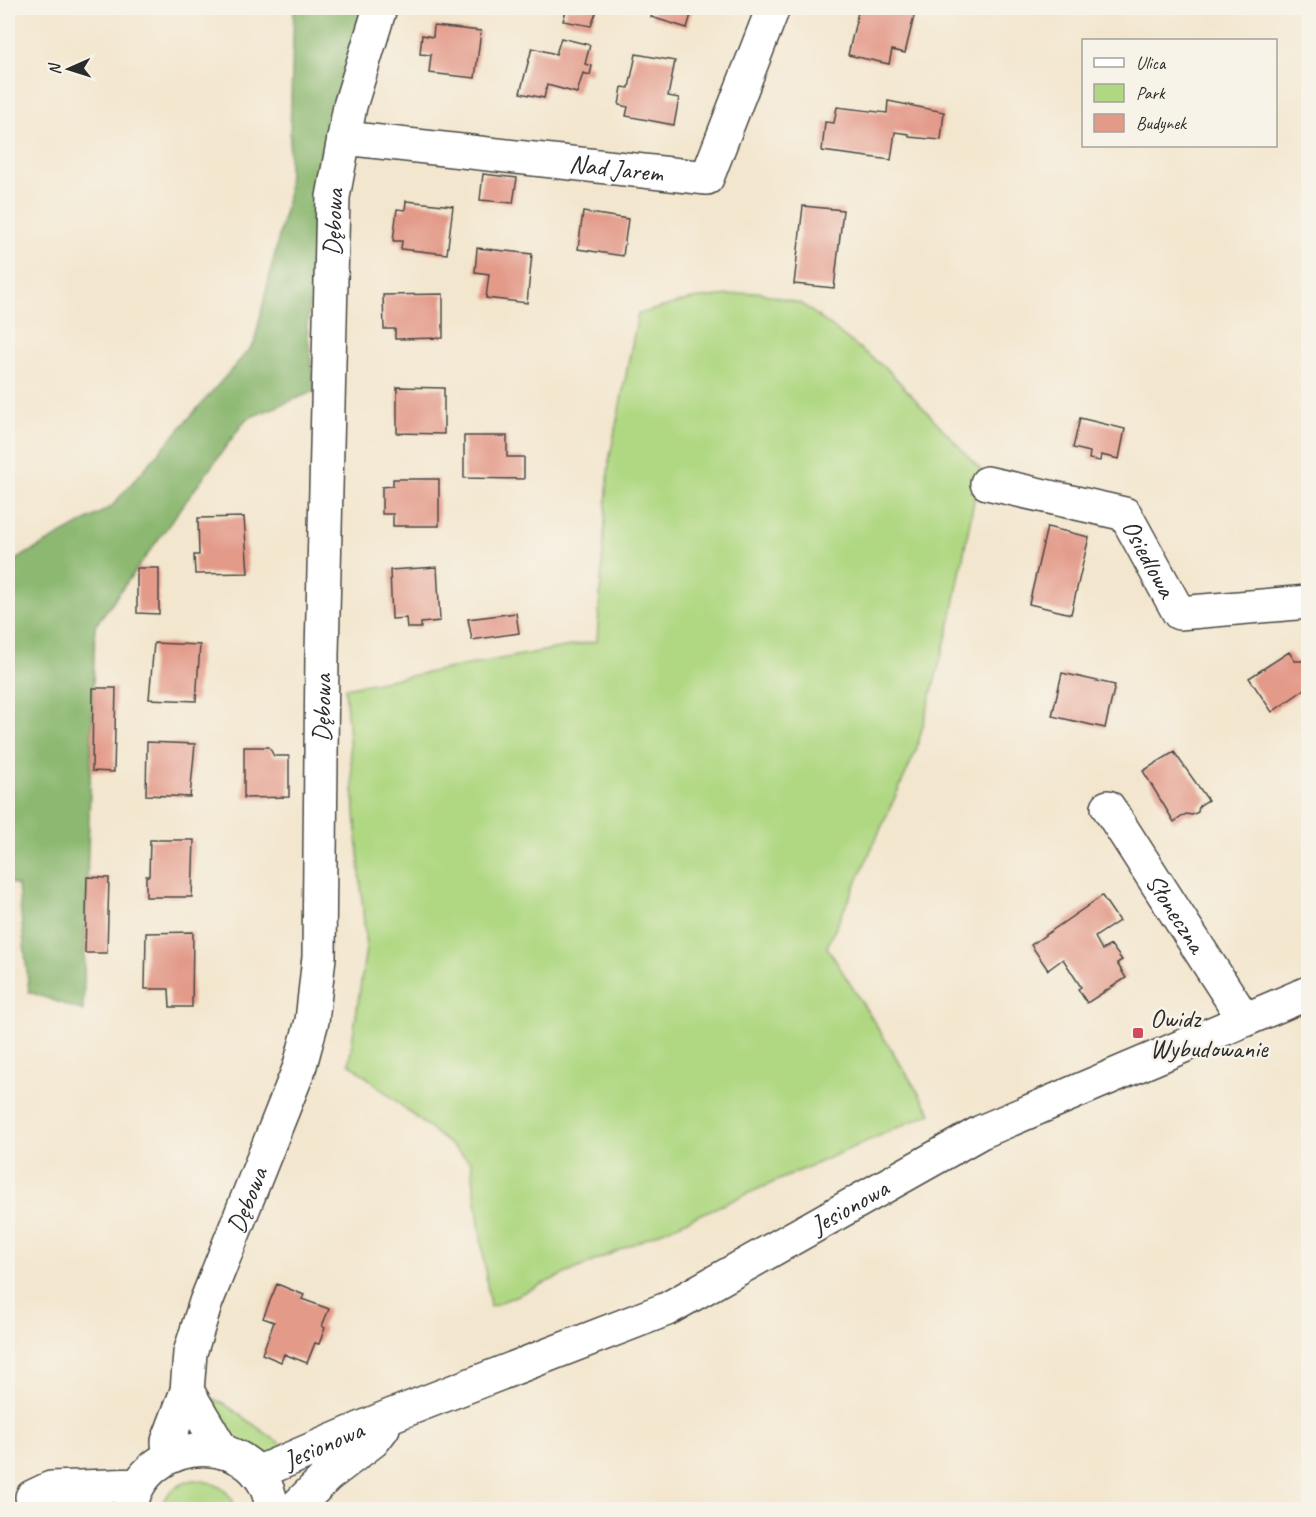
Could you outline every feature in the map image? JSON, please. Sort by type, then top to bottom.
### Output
[{"type":"street","name":"Dębowa","points":[[169,1456],[168,1442],[187,1391],[190,1353],[206,1302],[298,1069],[312,1021],[318,957],[322,654],[333,198],[350,106],[380,8]]},
{"type":"street","name":"Nad Jarem","points":[[344,138],[707,178],[773,8]]},
{"type":"street","name":"Osiedlowa","points":[[987,483],[1125,514],[1179,613],[1308,603]]},
{"type":"street","name":"Słoneczna","points":[[1108,807],[1244,1019]]},
{"type":"street","name":"Jesionowa","points":[[257,1473],[390,1416],[667,1309],[981,1132],[1308,993]]},
{"type":"street","points":[[187,1391],[223,1452]]},
{"type":"street","name":"Jesionowa","points":[[293,1509],[327,1476],[373,1441],[390,1416]]},
{"type":"street","points":[[32,1501],[51,1488],[134,1497],[151,1468],[169,1456],[184,1450],[208,1448],[243,1461],[257,1473],[271,1499],[272,1509]]},
{"type":"green space","points":[[294,8],[362,8],[322,176],[307,327],[315,391],[246,419],[95,626],[83,1011],[29,992],[18,886],[8,881],[8,564],[111,507],[254,344],[288,197]]},
{"type":"green space","points":[[758,292],[802,304],[889,371],[980,469],[951,620],[916,751],[827,947],[931,1113],[490,1307],[471,1162],[349,1063],[366,948],[345,688],[597,641],[609,461],[638,314],[692,299]]},
{"type":"green space","points":[[205,1396],[223,1403],[294,1453],[258,1456],[236,1446],[220,1426]]},
{"type":"green space","points":[[193,1480],[208,1482],[220,1487],[230,1496],[237,1509],[160,1509],[172,1490]]},
{"type":"building","points":[[567,8],[598,8],[591,26],[563,21]]},
{"type":"building","points":[[654,8],[693,8],[687,28],[651,17]]},
{"type":"building","points":[[859,8],[916,8],[905,53],[892,50],[889,64],[848,55]]},
{"type":"building","points":[[993,8],[1018,8],[1017,14]]},
{"type":"building","points":[[434,26],[481,31],[475,78],[429,73],[431,55],[420,54],[422,35],[433,37]]},
{"type":"building","points":[[561,38],[590,45],[585,64],[592,66],[590,75],[583,73],[577,93],[547,85],[544,98],[520,93],[532,48],[556,54]]},
{"type":"building","points":[[636,54],[675,61],[668,96],[679,98],[674,125],[626,116],[628,107],[619,105],[622,87],[629,88]]},
{"type":"building","points":[[888,101],[944,112],[941,140],[909,137],[909,134],[895,132],[891,160],[822,151],[825,122],[834,123],[837,107],[887,113]]},
{"type":"building","points":[[483,174],[517,178],[513,203],[480,200]]},
{"type":"building","points":[[406,201],[453,206],[447,254],[401,249],[402,241],[393,241],[397,209],[405,210]]},
{"type":"building","points":[[803,206],[843,210],[834,288],[794,284]]},
{"type":"building","points":[[583,212],[628,219],[623,256],[578,249]]},
{"type":"building","points":[[477,248],[532,254],[527,303],[486,298],[489,274],[475,272]]},
{"type":"building","points":[[443,294],[443,338],[395,339],[395,329],[384,329],[383,295]]},
{"type":"building","points":[[397,387],[444,388],[444,434],[397,433]]},
{"type":"building","points":[[1080,418],[1125,429],[1119,459],[1101,455],[1100,461],[1089,459],[1090,452],[1073,448]]},
{"type":"building","points":[[464,436],[507,436],[507,457],[524,457],[524,479],[464,478]]},
{"type":"building","points":[[393,479],[439,479],[439,526],[393,526],[393,514],[382,514],[382,487],[393,486]]},
{"type":"building","points":[[244,517],[248,573],[195,574],[194,555],[199,555],[198,518]]},
{"type":"building","points":[[1047,527],[1089,537],[1071,614],[1029,604]]},
{"type":"building","points":[[437,567],[440,621],[421,623],[421,628],[407,628],[406,618],[392,619],[390,570]]},
{"type":"building","points":[[137,568],[159,568],[159,614],[137,613]]},
{"type":"building","points":[[516,613],[519,633],[472,640],[468,619]]},
{"type":"building","points":[[154,643],[200,645],[196,701],[149,699]]},
{"type":"building","points":[[1289,652],[1295,661],[1303,661],[1307,669],[1305,676],[1308,687],[1272,712],[1249,678]]},
{"type":"building","points":[[1062,673],[1115,685],[1105,728],[1052,716]]},
{"type":"building","points":[[93,688],[116,688],[114,772],[92,771]]},
{"type":"building","points":[[147,742],[195,744],[190,797],[146,795]]},
{"type":"building","points":[[244,747],[269,747],[274,756],[289,756],[289,797],[244,798]]},
{"type":"building","points":[[1174,752],[1208,800],[1199,806],[1198,812],[1192,815],[1186,814],[1174,822],[1143,771]]},
{"type":"building","points":[[150,840],[194,840],[192,897],[146,897]]},
{"type":"building","points":[[87,877],[109,878],[107,953],[85,953]]},
{"type":"building","points":[[1102,896],[1119,921],[1095,937],[1102,950],[1111,945],[1122,960],[1117,963],[1126,978],[1087,1003],[1078,989],[1081,987],[1063,959],[1048,970],[1031,945]]},
{"type":"building","points":[[193,932],[192,1007],[170,1007],[169,989],[145,989],[146,933]]},
{"type":"building","points":[[277,1284],[304,1295],[302,1299],[329,1309],[322,1326],[325,1328],[319,1344],[315,1343],[307,1363],[284,1354],[281,1362],[262,1354],[274,1322],[263,1318]]},
{"type":"place","name":"Owidz Wybudowanie","points":[[1138,1033]]}]
